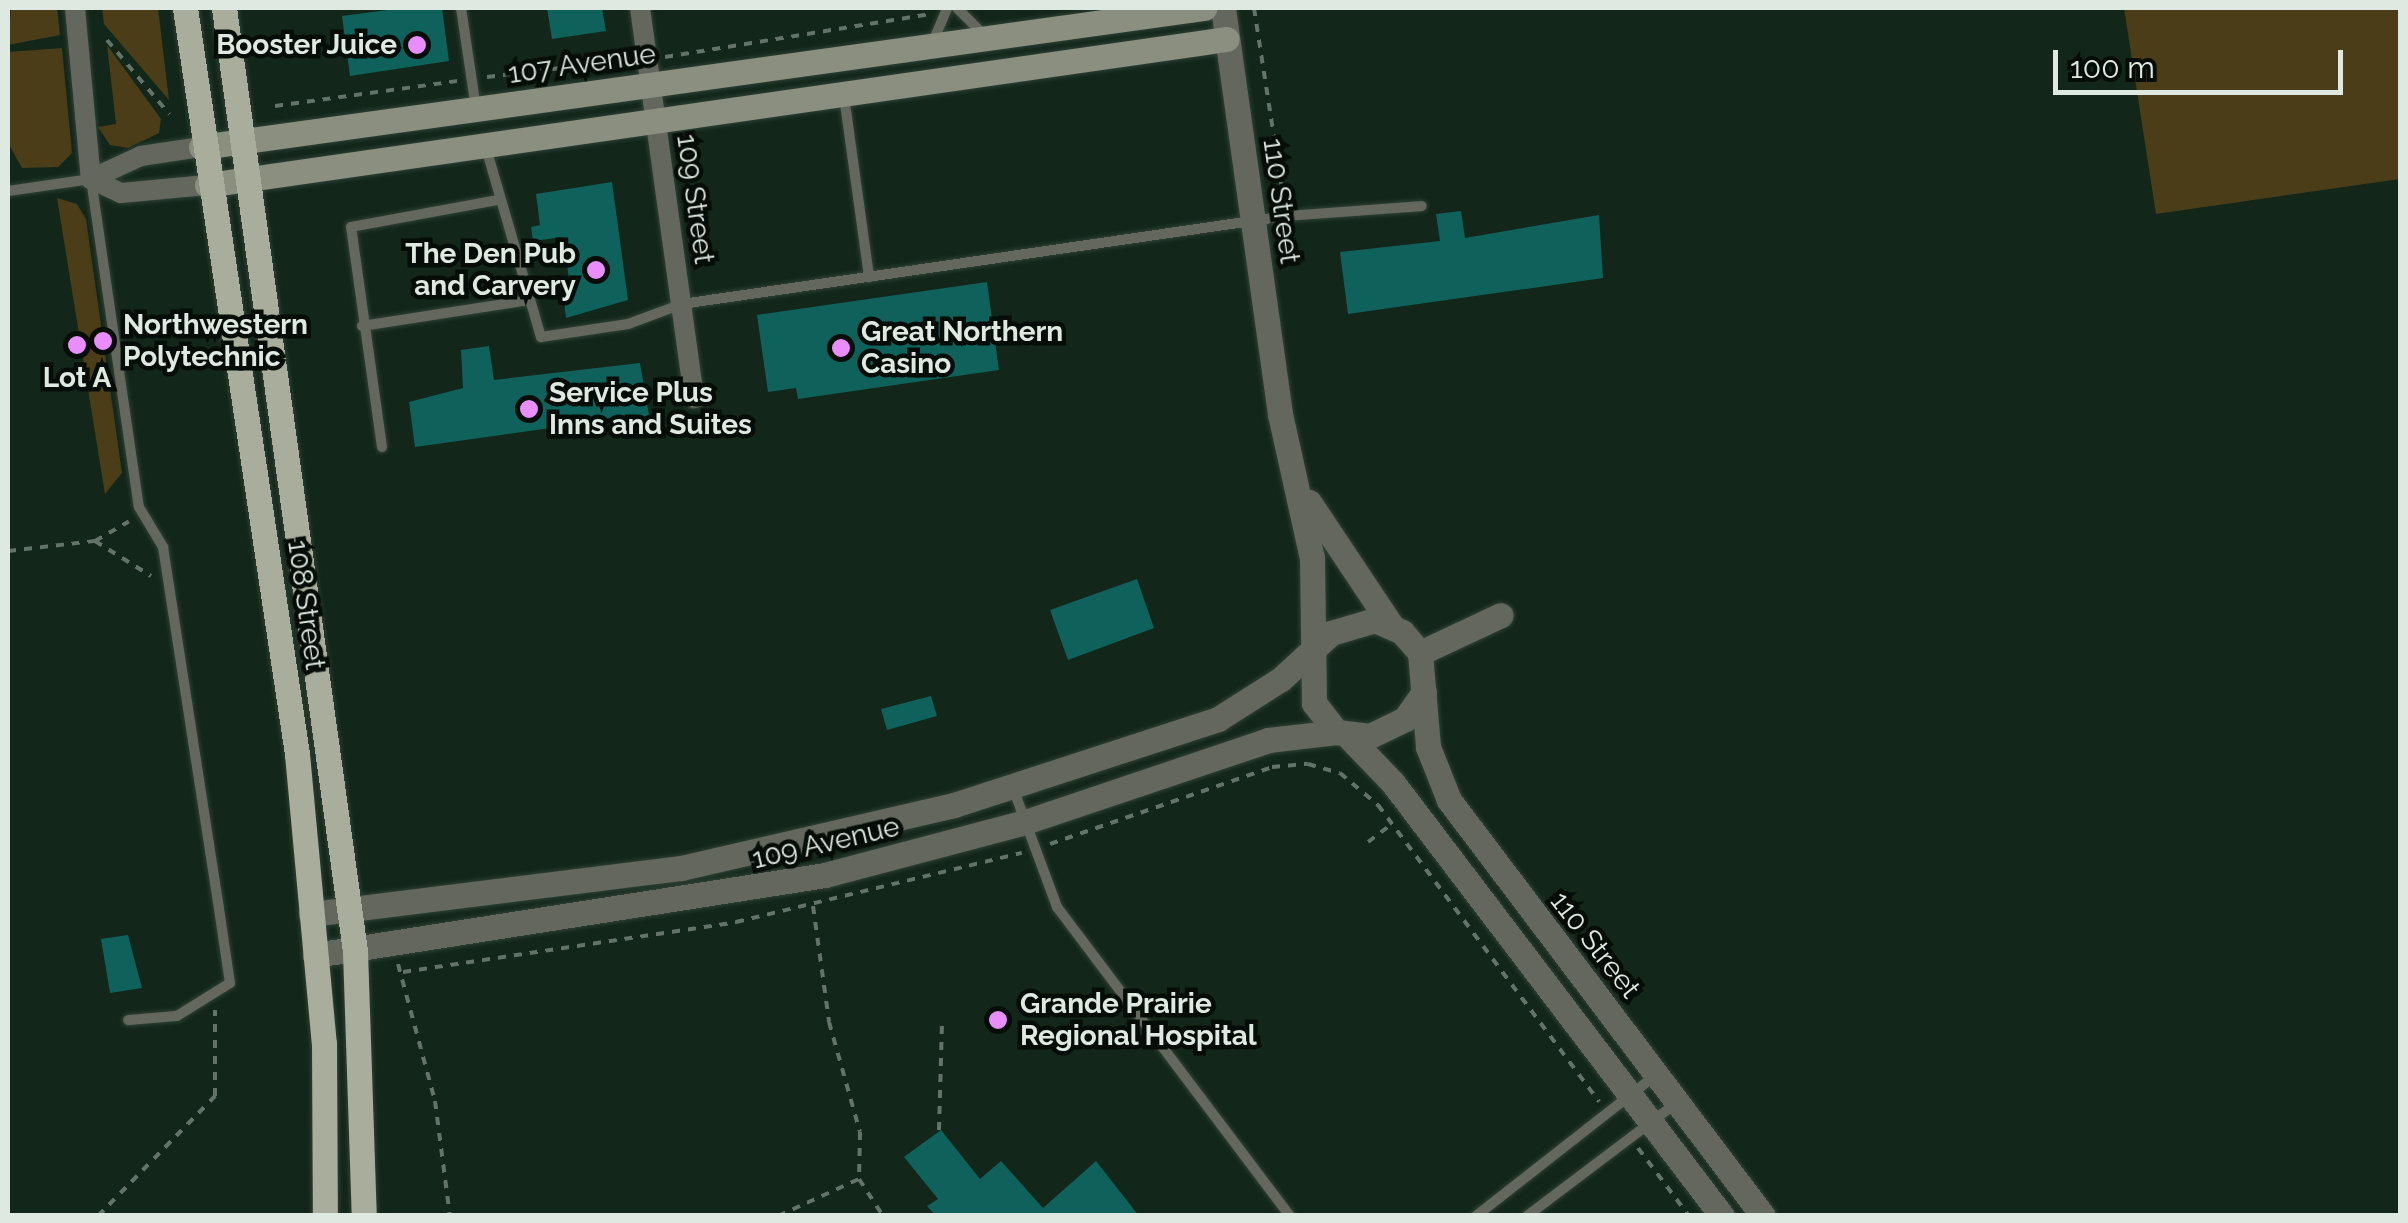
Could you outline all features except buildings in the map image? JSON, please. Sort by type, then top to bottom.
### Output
[{"type":"main road","name":"108 Street","points":[[184,8],[207,186],[267,544],[311,914],[325,1216]]},
{"type":"main road","name":"108 Street","points":[[224,8],[355,951],[364,1216]]},
{"type":"main road","name":"107 Avenue","points":[[201,147],[1204,8]]},
{"type":"main road","points":[[915,86],[968,66],[1180,32],[1221,8]]},
{"type":"main road","points":[[207,186],[1227,39]]},
{"type":"street","points":[[75,8],[92,180],[122,193],[207,186]]},
{"type":"street","name":"109 Street","points":[[640,8],[694,398]]},
{"type":"street","name":"110 Street","points":[[1221,8],[1289,462],[1316,594],[1310,654]]},
{"type":"street","name":"107 Avenue","points":[[92,180],[141,156],[201,147]]},
{"type":"street","name":"110 Street","points":[[1289,462],[1327,536],[1391,625]]},
{"type":"street","points":[[1420,653],[1501,615]]},
{"type":"street","points":[[1342,734],[1388,730],[1424,692],[1420,653],[1391,625],[1344,625],[1310,654],[1314,703],[1632,1094],[1722,1216]]},
{"type":"street","name":"109 Avenue","points":[[311,914],[760,854],[1013,788],[1218,719],[1310,654]]},
{"type":"street","name":"110 Street","points":[[1424,692],[1428,747],[1449,800],[1763,1216]]},
{"type":"street","name":"109 Avenue","points":[[315,955],[751,891],[1025,822],[1247,746],[1342,734]]},
{"type":"lane","points":[[461,8],[476,109]]},
{"type":"lane","points":[[932,46],[947,8]]},
{"type":"lane","points":[[957,8],[986,38]]},
{"type":"lane","points":[[844,96],[869,276]]},
{"type":"lane","points":[[485,146],[498,200],[524,259],[529,300],[541,337],[628,324],[682,304],[869,276],[1254,220],[1422,206]]},
{"type":"lane","points":[[8,191],[92,180],[142,513],[163,547],[221,918],[230,983],[177,1016],[128,1020]]},
{"type":"lane","points":[[382,447],[351,227],[498,200]]},
{"type":"lane","points":[[362,326],[529,300]]},
{"type":"lane","points":[[1013,788],[1058,908],[1290,1216]]},
{"type":"lane","points":[[1476,1216],[1657,1074]]},
{"type":"lane","points":[[1527,1216],[1678,1102]]},
{"type":"path","points":[[1254,8],[1286,216]]},
{"type":"path","points":[[107,40],[169,114]]},
{"type":"path","points":[[8,551],[95,542],[142,513]]},
{"type":"path","points":[[95,542],[136,561],[156,588]]},
{"type":"path","points":[[403,972],[813,906],[1034,850],[1289,764],[1340,773],[1392,824],[1608,1112]]},
{"type":"path","points":[[1368,842],[1392,824]]},
{"type":"path","points":[[813,906],[829,1022],[860,1132],[859,1180],[883,1216]]},
{"type":"path","points":[[398,965],[403,972],[434,1101],[450,1216]]},
{"type":"path","points":[[98,1216],[215,1096],[214,993]]},
{"type":"path","points":[[939,1130],[942,1024]]},
{"type":"path","points":[[1630,1138],[1689,1216]]},
{"type":"path","points":[[778,1216],[859,1180]]},
{"type":"shaded area","points":[[11,8],[57,8],[60,35],[8,45]]},
{"type":"shaded area","points":[[102,8],[158,8],[169,100],[104,24]]},
{"type":"shaded area","points":[[2124,8],[2400,8],[2400,179],[2156,214]]},
{"type":"shaded area","points":[[107,45],[161,119],[159,133],[128,148],[110,145],[98,127],[116,124]]},
{"type":"shaded area","points":[[62,48],[72,153],[58,167],[22,168],[8,143],[8,52]]},
{"type":"shaded area","points":[[57,198],[77,204],[86,219],[122,473],[105,494]]},
{"type":"place","name":"Booster Juice","points":[[417,45]]},
{"type":"place","name":"The Den Pub and Carvery","points":[[596,270]]},
{"type":"place","name":"Northwestern Polytechnic","points":[[103,341]]},
{"type":"place","name":"Lot A","points":[[77,345]]},
{"type":"place","name":"Great Northern Casino","points":[[841,348]]},
{"type":"place","name":"Service Plus Inns and Suites","points":[[529,409]]},
{"type":"place","name":"Grande Prairie Regional Hospital","points":[[998,1020]]}]
